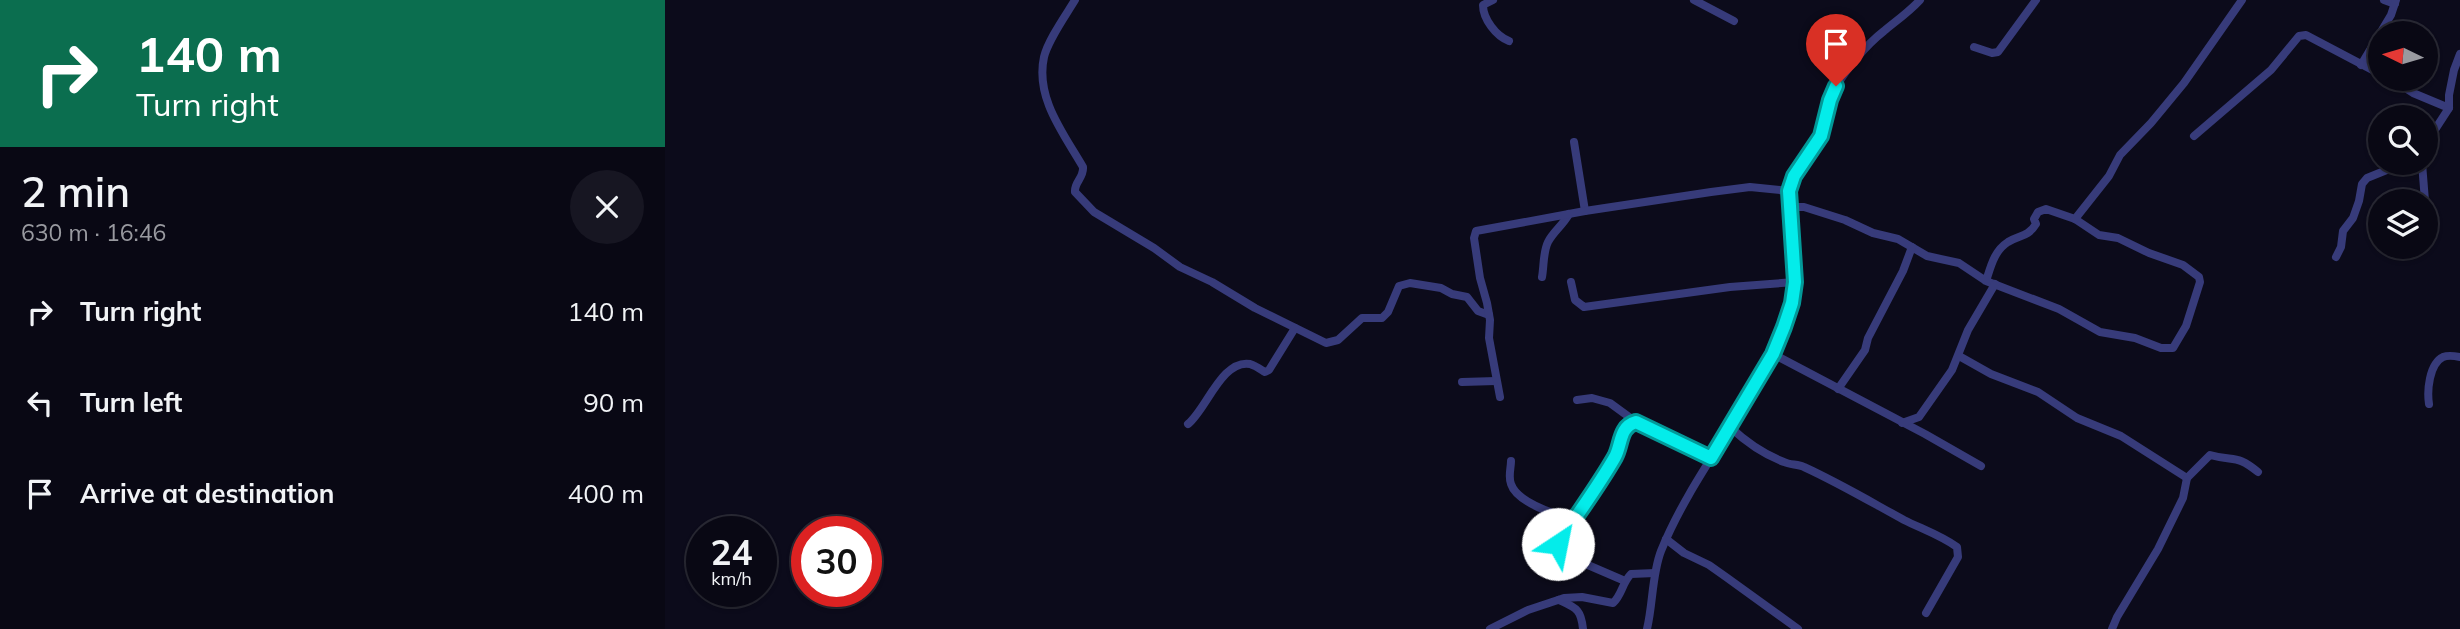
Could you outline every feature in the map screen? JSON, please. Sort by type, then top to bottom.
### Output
[{"type":"street","points":[[1075,0],[1047,50],[1044,88],[1049,108],[1083,167],[1083,175],[1076,184],[1075,192],[1094,212],[1180,267],[1326,343],[1334,342],[1362,318],[1379,319],[1385,315],[1399,286],[1406,283],[1441,288],[1467,297],[1478,310],[1489,315]]},
{"type":"street","points":[[1493,0],[1483,5],[1483,13],[1501,38],[1509,41]]},
{"type":"street","points":[[1694,0],[1734,21]]},
{"type":"street","points":[[1647,629],[1655,573],[1666,539],[1773,354],[1792,303],[1795,282],[1789,191],[1794,176],[1821,136],[1836,86],[1876,38],[1920,0]]},
{"type":"street","points":[[1974,47],[1992,53],[1998,52],[2035,0]]},
{"type":"street","points":[[2075,219],[2109,176],[2120,155],[2184,83],[2242,0]]},
{"type":"street","points":[[2361,65],[2396,2],[2384,0]]},
{"type":"street","points":[[2194,136],[2271,70],[2299,36],[2306,35],[2368,68]]},
{"type":"street","points":[[2438,125],[2449,108],[2454,69],[2460,54]]},
{"type":"street","points":[[2410,91],[2449,108]]},
{"type":"street","points":[[1574,142],[1585,211]]},
{"type":"street","points":[[2336,257],[2341,247],[2343,231],[2353,218],[2363,184],[2367,178],[2374,175]]},
{"type":"street","points":[[1500,397],[1489,338],[1489,315],[1474,237],[1476,231],[1585,211],[1749,187],[1789,191]]},
{"type":"street","points":[[1789,207],[1804,207],[1873,233],[1898,239],[1927,256],[1959,263],[1990,283],[2012,289],[2059,309],[2099,332],[2135,338],[2161,348],[2173,348],[2186,326],[2200,287],[2199,277],[2183,265],[2118,238],[2099,235],[2075,219],[2046,209],[2038,212],[2031,232],[2005,244],[1993,258],[1990,283],[1952,370],[1921,414],[1916,419],[1902,423]]},
{"type":"street","points":[[1542,277],[1546,246],[1563,226],[1569,214]]},
{"type":"street","points":[[1838,389],[1865,350],[1868,338],[1898,281],[1912,247]]},
{"type":"street","points":[[1571,282],[1574,300],[1584,307],[1730,286],[1795,282]]},
{"type":"street","points":[[1188,424],[1204,407],[1218,382],[1232,369],[1247,364],[1265,372],[1269,370],[1296,328]]},
{"type":"street","points":[[1773,354],[1981,466]]},
{"type":"street","points":[[1959,356],[1991,374],[2038,392],[2077,418],[2137,444],[2187,478]]},
{"type":"street","points":[[2430,404],[2429,385],[2438,362],[2445,356],[2460,357]]},
{"type":"street","points":[[1462,382],[1496,381]]},
{"type":"street","points":[[1577,400],[1592,398],[1610,403],[1636,422],[1711,458]]},
{"type":"street","points":[[1625,581],[1562,553],[1559,539],[1616,455],[1625,429],[1636,422]]},
{"type":"street","points":[[1730,427],[1765,453],[1785,463],[1802,466],[1874,501],[1957,547],[1958,557],[1926,613]]},
{"type":"street","points":[[2112,629],[2158,549],[2183,498],[2187,478],[2210,455],[2243,460],[2258,472]]},
{"type":"street","points":[[1511,461],[1510,481],[1517,492],[1547,513],[1574,520]]},
{"type":"street","points":[[1666,539],[1684,553],[1716,569],[1797,629]]},
{"type":"street","points":[[1490,629],[1528,610],[1559,600],[1582,597],[1613,603],[1621,594],[1625,581],[1635,573],[1655,573]]},
{"type":"street","points":[[1559,600],[1574,606],[1583,629]]},
{"type":"route","points":[[1558,544],[1616,455],[1622,434],[1628,425],[1636,422],[1711,458],[1730,427],[1773,354],[1792,303],[1795,282],[1789,191],[1794,176],[1825,129],[1826,112],[1836,86]]}]
